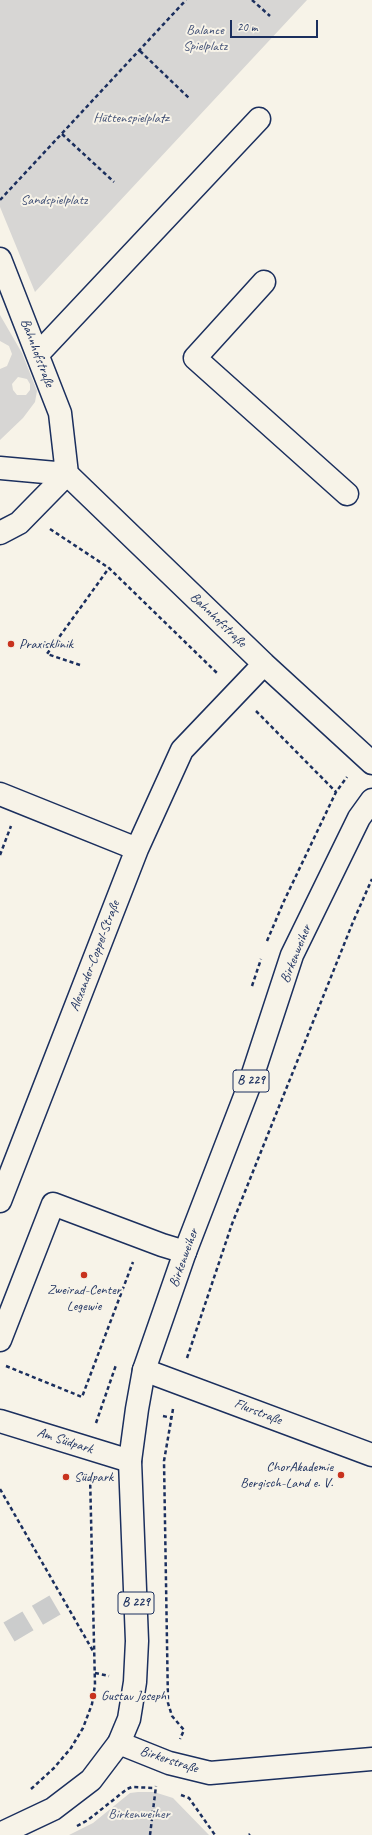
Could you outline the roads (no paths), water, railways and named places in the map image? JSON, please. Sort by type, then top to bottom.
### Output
[{"type":"street","points":[[38,354],[259,119]]},
{"type":"street","name":"Bahnhofstraße","points":[[0,259],[60,413],[67,474],[264,664],[372,763]]},
{"type":"street","points":[[264,282],[195,358],[347,494]]},
{"type":"street","points":[[0,468],[67,474]]},
{"type":"street","points":[[0,533],[19,523],[67,474]]},
{"type":"street","name":"Alexander-Coppel-Straße","points":[[0,1201],[137,849],[182,750],[264,664]]},
{"type":"street","points":[[0,794],[137,849]]},
{"type":"street","name":"Birkenweiher","points":[[119,1743],[129,1719],[135,1682],[137,1641],[130,1461],[144,1370],[185,1252],[249,1086],[292,955],[359,818],[372,800]]},
{"type":"street","points":[[0,1340],[53,1204],[142,1238],[185,1252]]},
{"type":"street","name":"Flurstraße","points":[[144,1370],[372,1455]]},
{"type":"street","name":"Am Südpark","points":[[0,1420],[91,1450],[130,1461]]},
{"type":"street","name":"Birkerstraße","points":[[119,1743],[169,1763],[210,1773],[372,1759]]},
{"type":"street","name":"B 229","points":[[0,1834],[53,1809],[75,1794],[91,1780],[119,1743]]},
{"type":"tunnel","points":[[9,1632],[55,1605]]},
{"type":"place","name":"Praxisklinik","points":[[11,644]]},
{"type":"place","name":"Zweirad-Center Legewie","points":[[84,1275]]},
{"type":"place","name":"ChorAkademie Bergisch-Land e. V.","points":[[341,1475]]},
{"type":"place","name":"Südpark","points":[[66,1477]]},
{"type":"place","name":"Gustav Joseph","points":[[93,1696]]},
{"type":"park label","name":"Balance Spielplatz","points":[[205,38]]},
{"type":"park label","name":"Hüttenspielplatz","points":[[131,118]]},
{"type":"park label","name":"Sandspielplatz","points":[[54,200]]}]
